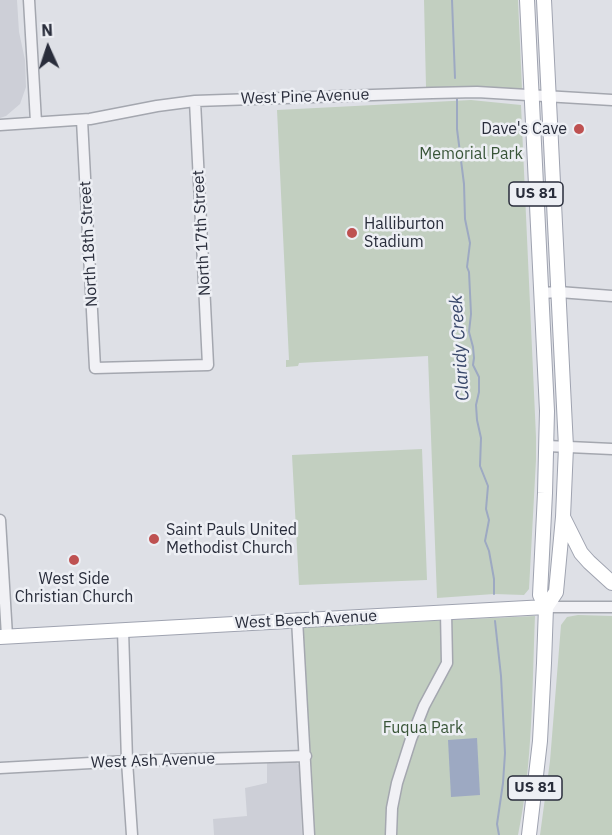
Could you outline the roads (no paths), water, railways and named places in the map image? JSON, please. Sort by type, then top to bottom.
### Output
[{"type":"main road","points":[[527,0],[532,96]]},
{"type":"main road","name":"US 81","points":[[543,601],[556,592],[563,517],[566,447],[544,0]]},
{"type":"main road","name":"US 81","points":[[529,835],[540,741],[547,446],[532,96]]},
{"type":"main road","points":[[563,517],[581,552],[612,583]]},
{"type":"main road","name":"West Beech Avenue","points":[[3,637],[446,612],[543,601]]},
{"type":"street","points":[[29,0],[36,122]]},
{"type":"street","name":"West Pine Avenue","points":[[0,125],[82,120],[195,101],[477,92],[612,100]]},
{"type":"street","name":"North 17th Street","points":[[95,369],[208,365],[195,101]]},
{"type":"street","name":"North 18th Street","points":[[82,120],[95,369]]},
{"type":"street","points":[[541,293],[612,296]]},
{"type":"street","points":[[547,446],[612,449]]},
{"type":"street","points":[[0,520],[3,637]]},
{"type":"street","name":"West Beech Avenue","points":[[543,601],[612,607]]},
{"type":"street","points":[[391,835],[392,808],[397,783],[411,738],[424,706],[447,663],[446,612]]},
{"type":"street","points":[[297,619],[309,835]]},
{"type":"street","points":[[123,630],[132,835]]},
{"type":"street","name":"West Ash Avenue","points":[[0,768],[127,761],[306,756]]},
{"type":"water","points":[[477,738],[480,795],[451,797],[448,740]]},
{"type":"waterway","name":"Claridy Creek","points":[[452,0],[455,78]]},
{"type":"waterway","name":"Claridy Creek","points":[[457,99],[457,129],[464,184],[465,219],[470,243],[467,267],[471,314],[469,332],[473,347],[473,365],[479,377],[476,405],[481,438],[480,466],[488,486],[486,509],[489,520],[485,541],[494,579],[494,594]]},
{"type":"waterway","name":"Claridy Creek","points":[[495,621],[501,676],[505,753],[497,824],[499,835]]},
{"type":"place","name":"Dave's Cave","points":[[579,129]]},
{"type":"place","name":"Halliburton Stadium","points":[[352,233]]},
{"type":"place","name":"Saint Pauls United Methodist Church","points":[[154,539]]},
{"type":"place","name":"West Side Christian Church","points":[[74,560]]},
{"type":"park label","name":"Memorial Park","points":[[471,154]]},
{"type":"park label","name":"Fuqua Park","points":[[423,728]]}]
